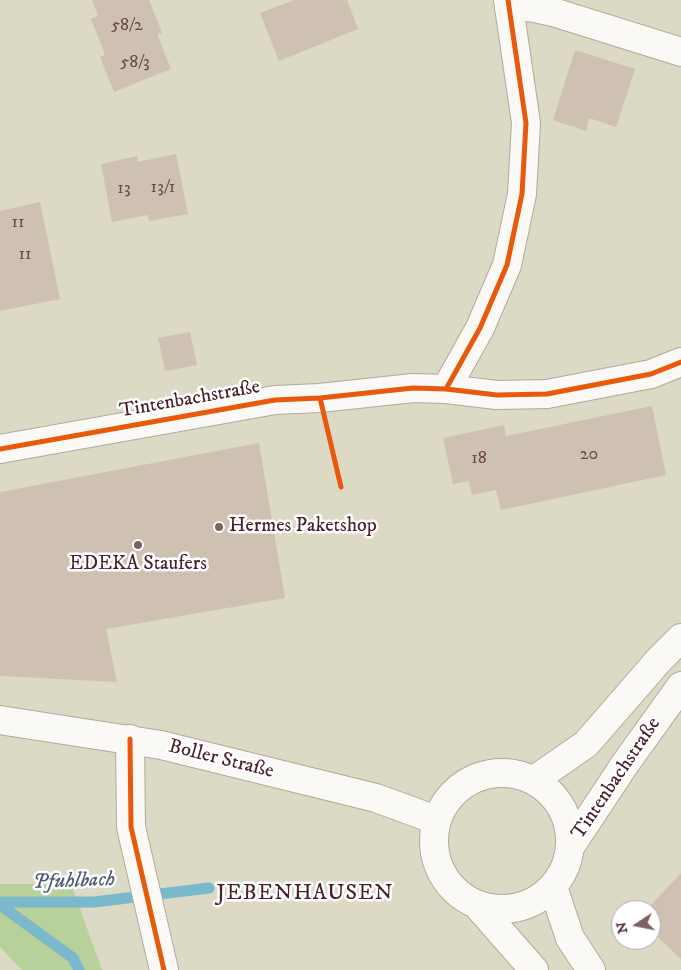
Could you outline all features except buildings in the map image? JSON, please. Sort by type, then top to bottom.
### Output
[{"type":"street","points":[[446,389],[480,328],[507,265],[522,194],[526,122],[509,4],[553,12],[681,52]]},
{"type":"street","name":"Tintenbachstraße","points":[[0,449],[275,400],[414,388],[446,389],[497,395],[547,394],[651,374],[681,362]]},
{"type":"street","name":"Tintenbachstraße","points":[[534,780],[586,744],[659,660],[681,638]]},
{"type":"street","name":"Tintenbachstraße","points":[[570,847],[625,764],[681,686]]},
{"type":"street","name":"Boller Straße","points":[[0,720],[161,745],[376,798],[436,820]]},
{"type":"street","points":[[130,739],[131,827],[164,970]]},
{"type":"street","points":[[500,772],[517,774],[534,780],[550,792],[562,808],[569,827],[570,847],[564,869],[553,888],[536,900],[518,908],[497,910],[477,905],[459,895],[445,880],[436,861],[434,840],[436,820],[447,800],[462,785],[482,776],[500,772]]},
{"type":"street","points":[[553,888],[570,938],[591,970]]},
{"type":"street","points":[[477,905],[534,970]]},
{"type":"green space","points":[[0,884],[71,884],[102,970],[22,970],[0,947]]},
{"type":"waterway","name":"Pfuhlbach","points":[[0,902],[94,902],[209,888]]},
{"type":"waterway","points":[[0,905],[73,958],[79,970]]},
{"type":"cycle path","points":[[446,389],[480,328],[507,265],[522,194],[526,123],[508,0]]},
{"type":"cycle path","points":[[0,449],[275,400],[320,398],[413,388],[446,389],[497,395],[547,394],[651,374],[681,362]]},
{"type":"cycle path","points":[[320,398],[341,487]]},
{"type":"cycle path","points":[[130,739],[131,827],[164,970]]},
{"type":"place","name":"Hermes Paketshop","points":[[219,527]]},
{"type":"place","name":"EDEKA Staufers","points":[[138,545]]},
{"type":"district","name":"JEBENHAUSEN","points":[[305,894]]}]
